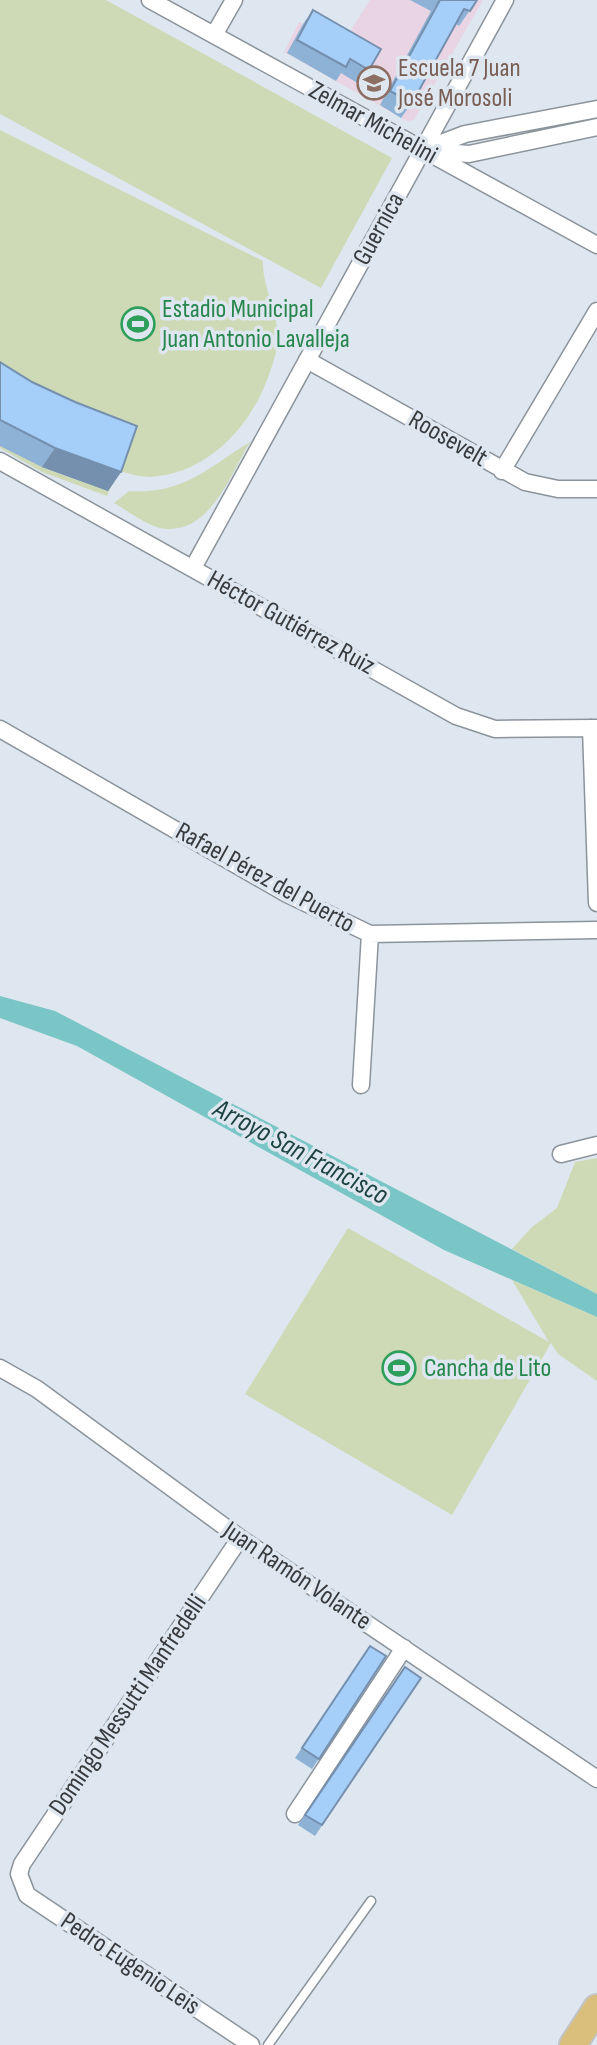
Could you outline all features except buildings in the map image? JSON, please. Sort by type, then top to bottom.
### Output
[{"type":"highway","points":[[573,2045],[597,2008]]},
{"type":"street","name":"Zelmar Michelini","points":[[150,0],[597,245]]},
{"type":"street","points":[[214,35],[233,0]]},
{"type":"street","name":"Guernica","points":[[193,568],[505,0]]},
{"type":"street","points":[[423,150],[465,134],[597,109]]},
{"type":"street","points":[[423,150],[469,154],[597,127]]},
{"type":"street","points":[[502,471],[597,311]]},
{"type":"street","name":"Roosevelt","points":[[307,360],[502,471],[541,488],[597,489]]},
{"type":"street","name":"Héctor Gutiérrez Ruiz","points":[[0,461],[456,716],[495,729],[594,728]]},
{"type":"street","points":[[594,728],[597,903]]},
{"type":"street","name":"Rafael Pérez del Puerto","points":[[0,729],[287,894],[370,934],[597,930]]},
{"type":"street","points":[[361,1085],[370,934]]},
{"type":"street","points":[[561,1154],[597,1145]]},
{"type":"street","name":"Juan Ramón Volante","points":[[0,1368],[37,1390],[240,1538],[597,1779]]},
{"type":"street","name":"Domingo Messutti Manfredelli","points":[[19,1874],[22,1864],[240,1538]]},
{"type":"street","points":[[295,1814],[404,1648]]},
{"type":"street","name":"Pedro Eugenio Leis","points":[[19,1874],[27,1895],[251,2045]]},
{"type":"lane","points":[[268,2045],[371,1901]]},
{"type":"shaded area","points":[[370,0],[483,0],[414,120],[407,121],[284,52],[299,22],[342,44]]},
{"type":"green space","points":[[0,0],[106,0],[392,158],[321,288],[0,114]]},
{"type":"green space","name":"Estadio Municipal Juan Antonio Lavalleja","points":[[0,130],[263,261],[278,339],[273,363],[257,403],[246,419],[220,448],[205,459],[170,474],[150,477],[118,471],[107,496],[42,472],[0,448]]},
{"type":"green space","points":[[250,442],[218,498],[197,520],[183,527],[168,529],[154,526],[114,503],[129,491],[164,489],[194,478]]},
{"type":"green space","points":[[597,1158],[597,1294],[512,1249],[531,1228],[557,1208],[575,1162]]},
{"type":"green space","name":"Cancha de Lito","points":[[348,1228],[549,1342],[512,1280],[597,1317],[597,1381],[558,1354],[551,1343],[452,1515],[245,1394]]},
{"type":"water","name":"Arroyo San Francisco","points":[[0,996],[55,1011],[597,1294],[597,1317],[444,1250],[77,1046],[0,1018]]},
{"type":"place","name":"Escuela 7 Juan José Morosoli","points":[[374,83]]},
{"type":"place","name":"Estadio Municipal Juan Antonio Lavalleja","points":[[138,324]]},
{"type":"place","name":"Cancha de Lito","points":[[399,1368]]}]
